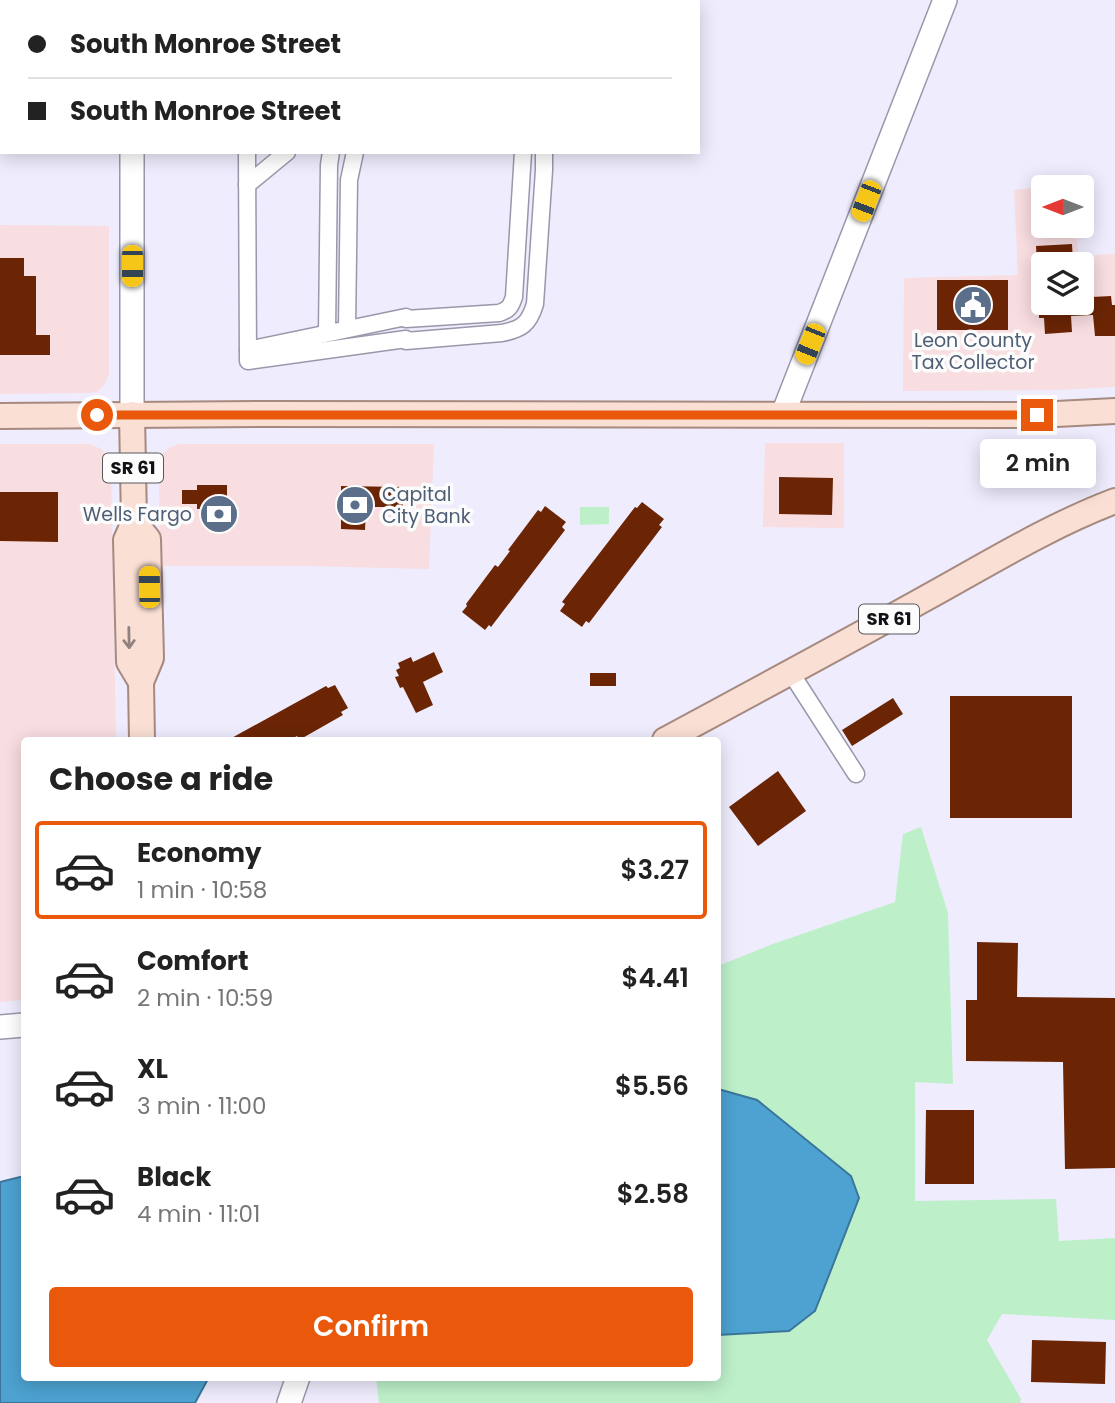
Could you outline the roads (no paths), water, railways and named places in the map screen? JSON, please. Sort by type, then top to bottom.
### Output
[{"type":"main road","points":[[0,416],[1037,415],[1115,411]]},
{"type":"main road","name":"SR 61","points":[[132,414],[134,522],[126,540],[130,662],[141,682],[142,737]]},
{"type":"main road","name":"SR 61","points":[[671,737],[1050,530],[1115,501]]},
{"type":"street","points":[[783,414],[944,0]]},
{"type":"street","points":[[132,154],[132,414]]},
{"type":"street","points":[[247,154],[248,361],[406,340],[502,333],[515,330],[524,324],[531,317],[534,304],[544,154]]},
{"type":"street","points":[[247,185],[285,154]]},
{"type":"street","points":[[327,333],[331,154]]},
{"type":"street","points":[[347,329],[349,180],[355,154]]},
{"type":"street","points":[[248,350],[406,318],[499,313],[511,307],[514,297],[523,154]]},
{"type":"street","points":[[791,673],[856,774]]},
{"type":"street","points":[[0,1027],[21,1025]]},
{"type":"street","points":[[289,1403],[297,1381]]},
{"type":"water","points":[[721,1090],[757,1100],[851,1176],[859,1198],[815,1311],[789,1331],[721,1335]]},
{"type":"water","points":[[21,1177],[21,1381],[207,1381],[195,1403],[0,1403],[0,1182]]},
{"type":"place","name":"Leon County Tax Collector","points":[[973,305]]},
{"type":"place","name":"Capital City Bank","points":[[355,505]]},
{"type":"place","name":"Wells Fargo","points":[[219,514]]}]
